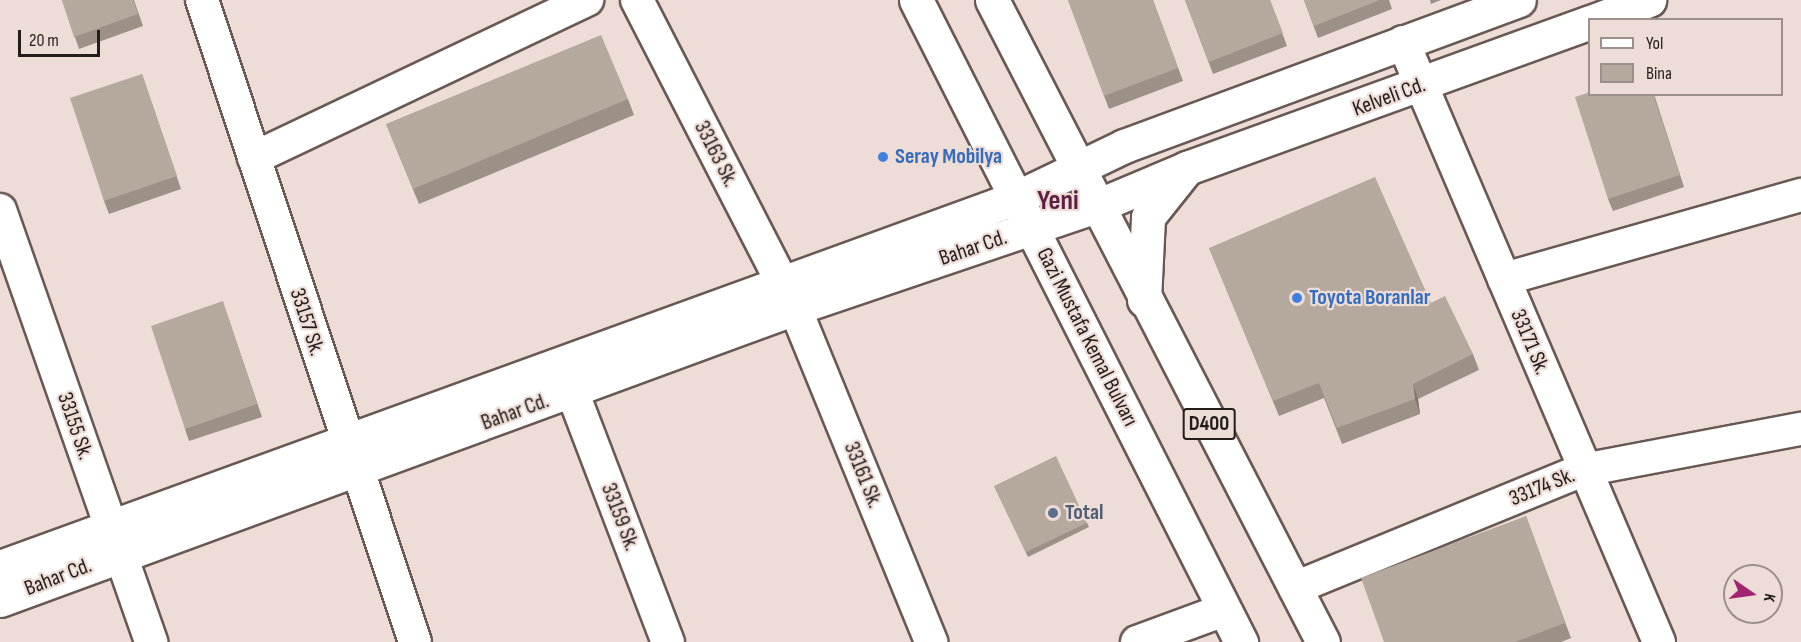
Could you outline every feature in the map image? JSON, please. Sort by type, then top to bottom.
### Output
[{"type":"main road","name":"Gazi Mustafa Kemal Bulvarı","points":[[916,0],[1240,642]]},
{"type":"main road","name":"D400","points":[[992,0],[1144,300],[1323,642]]},
{"type":"main road","name":"Kelveli Cd.","points":[[1016,198],[1124,146],[1519,0]]},
{"type":"main road","points":[[1601,18],[1648,0]]},
{"type":"main road","name":"Kelveli Cd.","points":[[1032,229],[1097,206],[1187,168],[1422,85],[1588,23]]},
{"type":"main road","points":[[1124,146],[1147,186]]},
{"type":"main road","points":[[1144,300],[1148,217],[1187,168]]},
{"type":"main road","name":"Bahar Cd.","points":[[350,455],[572,391],[1016,198]]},
{"type":"main road","name":"Bahar Cd.","points":[[0,567],[115,540],[789,295],[1032,229]]},
{"type":"main road","name":"Bahar Cd.","points":[[0,600],[115,540]]},
{"type":"street","name":"33157 Sk.","points":[[202,0],[350,455],[415,642]]},
{"type":"street","points":[[254,159],[587,0]]},
{"type":"street","name":"33163 Sk.","points":[[637,0],[789,295]]},
{"type":"street","name":"33171 Sk.","points":[[1403,42],[1583,470],[1659,642]]},
{"type":"street","points":[[1504,279],[1801,195]]},
{"type":"street","name":"33155 Sk.","points":[[0,210],[152,642]]},
{"type":"street","name":"33161 Sk.","points":[[789,295],[931,642]]},
{"type":"street","name":"33159 Sk.","points":[[572,391],[668,642]]},
{"type":"street","name":"33174 Sk.","points":[[1295,588],[1583,470],[1801,429]]},
{"type":"street","points":[[1137,642],[1224,610]]},
{"type":"building","points":[[62,0],[133,0],[138,14],[74,37]]},
{"type":"building","points":[[1068,0],[1153,0],[1178,68],[1104,96]]},
{"type":"building","points":[[1185,0],[1270,0],[1283,33],[1209,62]]},
{"type":"building","points":[[1304,0],[1380,0],[1314,26]]},
{"type":"building","points":[[601,35],[628,99],[413,189],[386,124]]},
{"type":"building","points":[[142,74],[177,176],[104,201],[70,98]]},
{"type":"building","points":[[1588,93],[1588,96],[1654,96],[1680,175],[1608,199],[1575,97]]},
{"type":"building","name":"Toyota Boranlar","points":[[1375,177],[1431,303],[1445,296],[1473,354],[1413,384],[1415,399],[1337,428],[1319,383],[1273,401],[1209,248]]},
{"type":"building","points":[[223,301],[257,404],[185,429],[151,326]]},
{"type":"building","points":[[1056,456],[1087,523],[1026,552],[994,486]]},
{"type":"building","points":[[1526,516],[1565,623],[1515,642],[1384,642],[1361,578]]},
{"type":"place","name":"Seray Mobilya","points":[[883,157]]},
{"type":"place","name":"Toyota Boranlar","points":[[1297,298]]},
{"type":"place","name":"Total","points":[[1053,513]]},
{"type":"district","name":"Yeni","points":[[1058,201]]}]
